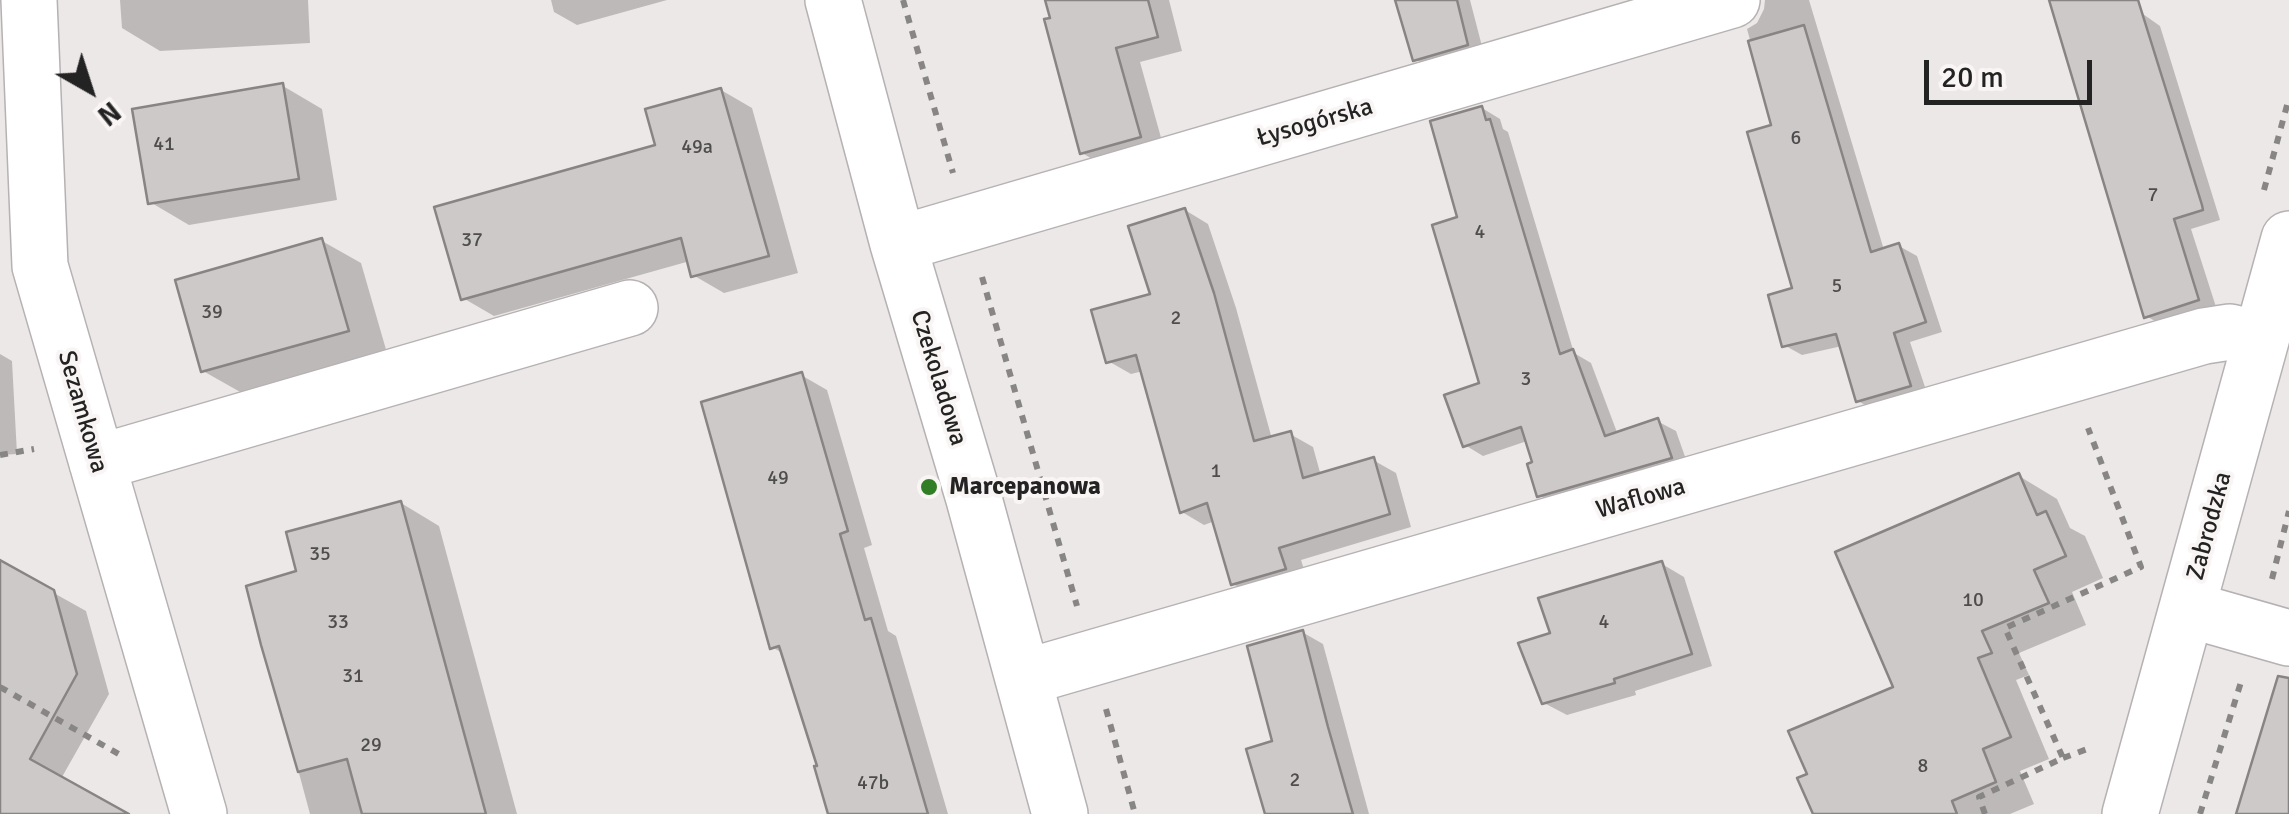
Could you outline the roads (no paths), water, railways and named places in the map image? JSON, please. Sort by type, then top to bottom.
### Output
[{"type":"street","name":"Sezamkowa","points":[[29,0],[40,266],[199,814]]},
{"type":"street","name":"Czekoladowa","points":[[833,0],[1060,814]]},
{"type":"street","name":"Łysogórska","points":[[898,244],[1732,0]]},
{"type":"street","name":"Zabrodzka","points":[[2130,814],[2289,238]]},
{"type":"street","points":[[97,464],[630,308]]},
{"type":"street","name":"Waflowa","points":[[1023,678],[2204,336],[2230,332],[2261,338]]},
{"type":"street","points":[[2187,608],[2289,638]]},
{"type":"place","name":"Marcepanowa","points":[[929,487]]}]
